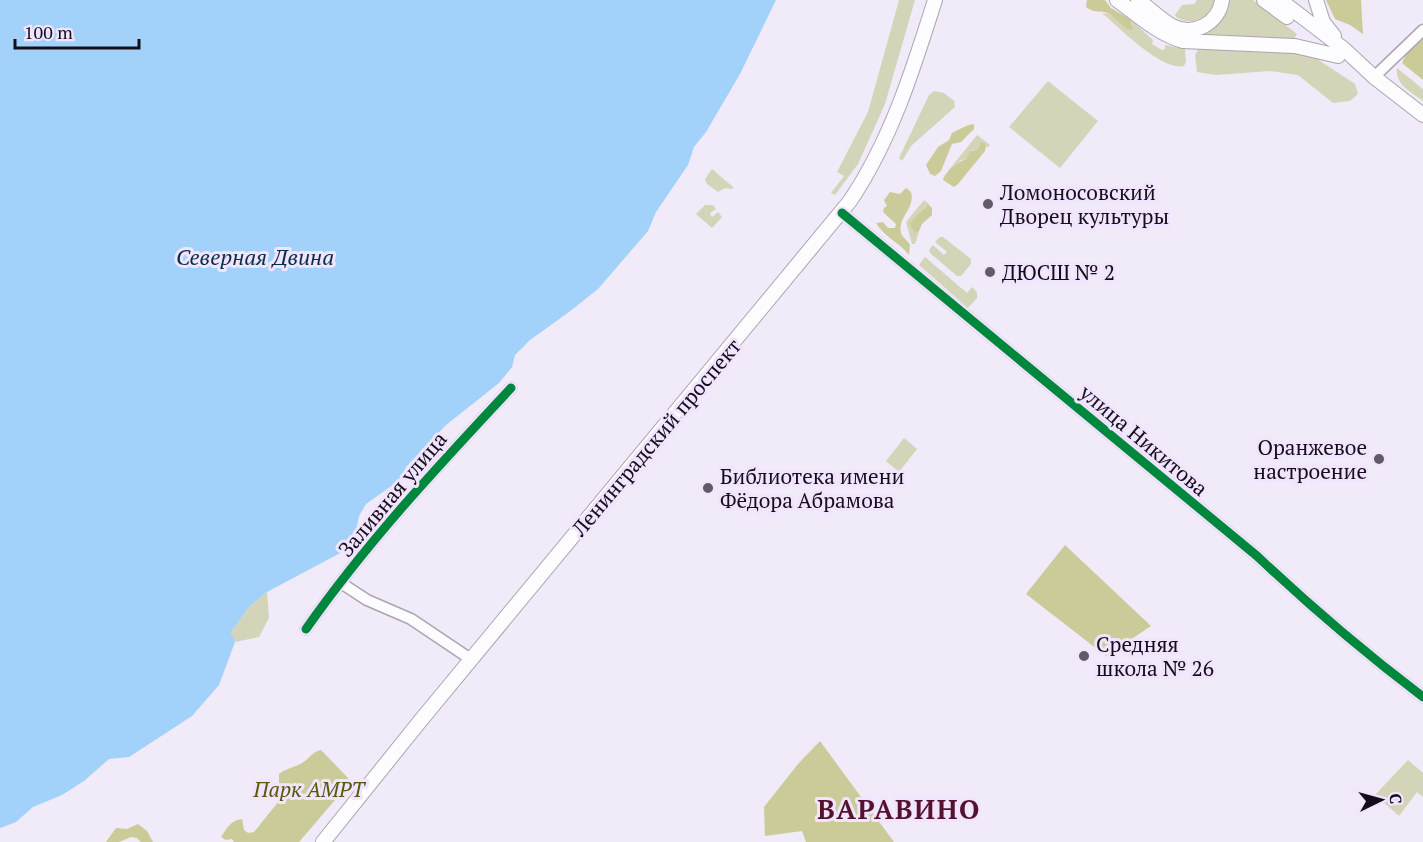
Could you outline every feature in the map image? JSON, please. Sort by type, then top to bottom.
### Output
[{"type":"main road","name":"Ленинградский проспект","points":[[323,842],[491,635],[842,213],[865,179],[897,113],[915,66],[935,0]]},
{"type":"main road","points":[[1117,0],[1161,32],[1183,41],[1295,46],[1341,52]]},
{"type":"main road","points":[[1138,0],[1174,27],[1186,29],[1201,27],[1213,21],[1220,10],[1222,0]]},
{"type":"main road","points":[[1264,0],[1341,52],[1423,115]]},
{"type":"main road","points":[[1280,0],[1341,52]]},
{"type":"main road","points":[[1316,0],[1323,22],[1341,52]]},
{"type":"street","points":[[1374,77],[1423,30]]},
{"type":"street","name":"улица Никитова","points":[[842,213],[1257,556],[1296,593],[1423,697]]},
{"type":"street","name":"Заливная улица","points":[[306,629],[387,522],[410,500],[511,388]]},
{"type":"street","name":"Заливная улица","points":[[341,583],[367,600],[411,620],[472,660]]},
{"type":"green space","points":[[899,0],[915,0],[885,104],[858,164],[835,195],[831,193],[844,176],[837,172],[868,112]]},
{"type":"green space","points":[[1087,0],[1105,0],[1111,8],[1130,19],[1132,30],[1127,29],[1106,13],[1093,11],[1086,7]]},
{"type":"green space","points":[[1197,0],[1215,0],[1209,12],[1200,19],[1188,21],[1176,17],[1182,5],[1194,4]]},
{"type":"green space","points":[[1227,0],[1253,0],[1297,34],[1294,39],[1188,36]]},
{"type":"green space","points":[[1326,0],[1361,0],[1363,34],[1335,19]]},
{"type":"green space","points":[[1102,13],[1113,16],[1127,29],[1133,25],[1130,19],[1153,40],[1152,44],[1162,50],[1165,49],[1165,45],[1185,49],[1184,66],[1175,66],[1153,55]]},
{"type":"green space","points":[[1423,38],[1423,80],[1402,63],[1406,54]]},
{"type":"green space","points":[[1199,48],[1295,51],[1311,55],[1355,84],[1358,94],[1350,101],[1333,103],[1298,75],[1270,71],[1216,75],[1197,72],[1195,55]]},
{"type":"green space","points":[[1397,68],[1423,89],[1423,101],[1401,84]]},
{"type":"green space","points":[[1048,81],[1098,121],[1060,168],[1009,127]]},
{"type":"green space","points":[[934,91],[944,93],[954,101],[955,107],[911,146],[902,161],[899,158],[929,95]]},
{"type":"green space","points":[[974,124],[974,129],[961,142],[952,144],[941,171],[935,176],[930,174],[926,165],[938,147],[949,140],[952,133]]},
{"type":"green space","points":[[977,135],[990,145],[987,148],[986,145],[980,144],[977,150],[971,150],[966,159],[961,160],[944,176]]},
{"type":"green space","points":[[981,142],[986,145],[985,151],[958,184],[954,187],[943,180],[953,167],[966,159],[970,151],[977,150]]},
{"type":"green space","points":[[712,169],[733,189],[725,188],[718,192],[707,184],[705,179]]},
{"type":"green space","points":[[906,188],[911,192],[912,198],[900,227],[910,245],[909,255],[876,223],[883,222],[888,228],[895,228],[896,224],[883,212],[887,206],[884,200],[890,192],[900,194]]},
{"type":"green space","points":[[924,200],[929,204],[911,222],[915,231],[919,231],[915,244],[912,244],[906,222]]},
{"type":"green space","points":[[928,204],[932,208],[932,215],[922,224],[919,231],[915,232],[910,225],[911,222]]},
{"type":"green space","points":[[705,205],[713,205],[716,209],[710,213],[712,217],[718,212],[722,217],[712,228],[696,214]]},
{"type":"green space","points":[[940,237],[971,259],[971,264],[961,276],[957,276],[930,253],[929,250],[933,245],[944,255],[947,252],[935,242]]},
{"type":"green space","points":[[925,257],[967,293],[972,287],[977,292],[977,298],[968,308],[919,265]]},
{"type":"green space","points":[[904,438],[917,449],[899,472],[886,461]]},
{"type":"green space","points":[[1065,545],[1151,626],[1106,656],[1026,594]]},
{"type":"green space","points":[[267,592],[269,618],[259,637],[235,642],[231,632],[249,607]]},
{"type":"green space","points":[[820,741],[894,842],[806,842],[802,831],[765,836],[764,807],[798,764]]},
{"type":"green space","name":"Парк АМРТ","points":[[321,750],[348,778],[347,786],[299,842],[234,842],[232,839],[226,840],[221,837],[232,823],[242,819],[244,830],[248,833],[254,832],[283,796],[283,790],[279,786],[279,774],[302,763]]},
{"type":"green space","points":[[1408,760],[1423,773],[1423,797],[1417,792],[1399,816],[1375,795]]},
{"type":"green space","points":[[138,824],[147,831],[153,842],[141,842],[131,837],[119,842],[106,842],[116,828],[127,829]]},
{"type":"water","name":"Северная Двина","points":[[0,0],[776,0],[740,74],[706,132],[694,147],[688,165],[656,212],[648,231],[598,289],[530,340],[515,355],[512,367],[499,383],[446,425],[406,467],[400,480],[366,504],[359,516],[356,531],[344,551],[267,592],[249,607],[231,632],[235,642],[219,685],[192,716],[129,757],[109,759],[84,781],[62,795],[33,807],[16,822],[0,828]]},
{"type":"cycle path","points":[[842,213],[1257,556],[1338,629],[1423,697]]},
{"type":"cycle path","points":[[306,629],[379,535],[511,388]]},
{"type":"place","name":"Ломоносовский Дворец культуры","points":[[988,204]]},
{"type":"place","name":"ДЮСШ № 2","points":[[990,272]]},
{"type":"place","name":"Оранжевое настроение","points":[[1379,459]]},
{"type":"place","name":"Библиотека имени Фёдора Абрамова","points":[[708,488]]},
{"type":"place","name":"Средняя школа № 26","points":[[1084,656]]},
{"type":"district","name":"ВАРАВИНО","points":[[899,809]]}]
